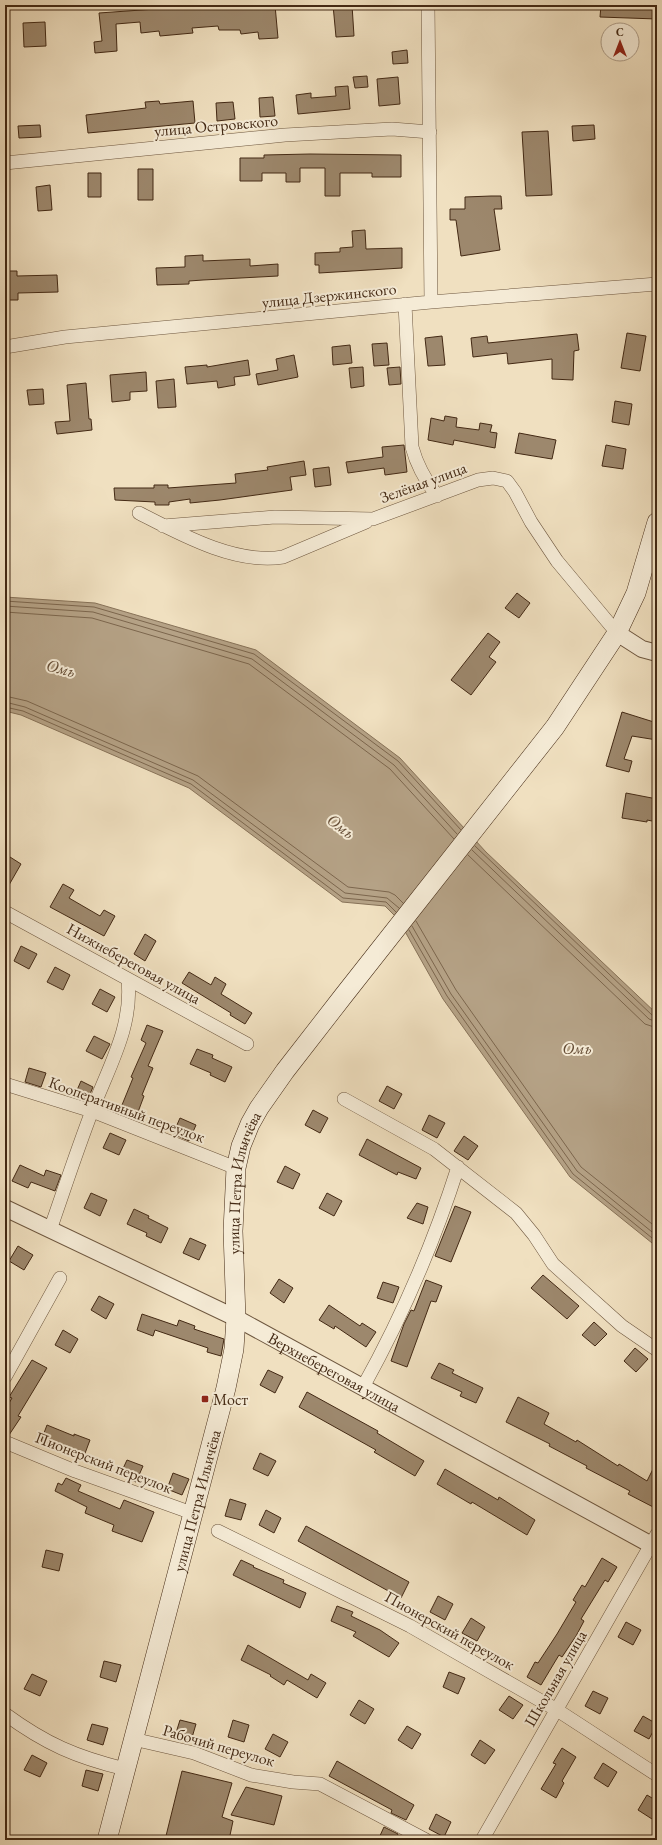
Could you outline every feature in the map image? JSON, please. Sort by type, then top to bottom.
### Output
[{"type":"main road","name":"улица Петра Ильичёва","points":[[107,1840],[226,1388],[234,1349],[236,1318],[233,1231],[236,1168],[241,1146],[259,1108],[344,995],[555,727],[617,633],[636,593],[657,522]]},
{"type":"street","points":[[428,5],[432,302]]},
{"type":"street","name":"улица Островского","points":[[5,163],[285,135],[392,129],[430,132]]},
{"type":"street","name":"улица Дзержинского","points":[[5,347],[65,337],[404,304],[657,284]]},
{"type":"street","points":[[404,304],[412,447],[417,466],[425,481],[437,496]]},
{"type":"street","name":"Зелёная улица","points":[[163,526],[275,518],[373,519],[437,496],[457,486],[478,480],[493,478],[507,481],[558,561],[617,633]]},
{"type":"street","points":[[139,514],[208,546],[255,558],[270,559],[283,557],[373,519]]},
{"type":"street","points":[[617,633],[642,649],[657,653]]},
{"type":"street","name":"Нижнебереговая улица","points":[[5,912],[247,1044]]},
{"type":"street","points":[[50,1230],[92,1111],[123,1034],[129,1009],[128,980]]},
{"type":"street","name":"Кооперативный переулок","points":[[5,1084],[92,1111],[236,1168]]},
{"type":"street","points":[[344,1099],[434,1149],[516,1213],[534,1235],[553,1264],[622,1326],[657,1350]]},
{"type":"street","points":[[363,1387],[383,1351],[441,1220],[458,1167]]},
{"type":"street","name":"Верхнебереговая улица","points":[[5,1208],[236,1318],[655,1542]]},
{"type":"street","points":[[5,1377],[60,1278]]},
{"type":"street","name":"Пионерский переулок","points":[[5,1442],[75,1471],[192,1513]]},
{"type":"street","name":"Пионерский переулок","points":[[218,1531],[410,1626],[556,1710],[657,1775]]},
{"type":"street","name":"Школьная улица","points":[[482,1840],[556,1710],[655,1542]]},
{"type":"street","points":[[5,1714],[37,1736],[63,1750],[93,1761],[125,1769]]},
{"type":"street","name":"Рабочий переулок","points":[[133,1739],[194,1753],[251,1775],[292,1782],[320,1784],[426,1840]]},
{"type":"water","name":"Омь","points":[[5,597],[95,603],[256,650],[400,758],[486,852],[657,1014],[657,1247],[570,1177],[443,999],[398,919],[385,906],[342,902],[189,788],[21,715],[5,711]]},
{"type":"building","points":[[212,5],[275,5],[278,38],[259,39],[258,32],[241,34],[240,30],[219,30],[218,26],[192,28],[193,33],[160,36],[159,31],[141,33],[140,22],[116,24],[117,51],[95,53],[94,42],[102,41],[99,13]]},
{"type":"building","points":[[333,5],[352,5],[354,36],[336,37]]},
{"type":"building","points":[[601,5],[657,5],[657,19],[600,17]]},
{"type":"building","points":[[45,22],[46,46],[24,47],[23,23]]},
{"type":"building","points":[[407,50],[408,63],[393,64],[392,52]]},
{"type":"building","points":[[367,76],[368,87],[355,88],[353,77]]},
{"type":"building","points":[[398,77],[400,104],[379,106],[377,79]]},
{"type":"building","points":[[348,86],[350,109],[298,114],[296,95],[311,93],[311,98],[336,96],[335,87]]},
{"type":"building","points":[[273,97],[275,116],[260,117],[259,98]]},
{"type":"building","points":[[159,101],[160,104],[193,101],[195,123],[88,133],[86,115],[146,108],[145,102]]},
{"type":"building","points":[[233,102],[235,119],[217,121],[216,103]]},
{"type":"building","points":[[40,125],[41,137],[19,138],[18,126]]},
{"type":"building","points":[[594,125],[595,139],[573,141],[572,126]]},
{"type":"building","points":[[548,131],[552,195],[526,196],[522,132]]},
{"type":"building","points":[[264,155],[401,155],[401,177],[372,177],[372,173],[340,173],[340,196],[325,196],[325,168],[300,168],[300,182],[286,182],[286,173],[262,173],[262,181],[240,181],[240,158],[264,158]]},
{"type":"building","points":[[138,169],[153,169],[153,200],[138,200]]},
{"type":"building","points":[[88,173],[101,173],[101,197],[88,197]]},
{"type":"building","points":[[50,185],[52,210],[38,211],[36,187]]},
{"type":"building","points":[[501,196],[502,209],[494,209],[500,250],[461,256],[456,220],[450,220],[450,209],[465,209],[465,197]]},
{"type":"building","points":[[365,230],[366,249],[402,248],[402,268],[319,273],[319,265],[315,265],[315,253],[340,252],[340,248],[353,247],[352,231]]},
{"type":"building","points":[[203,255],[203,261],[250,259],[250,266],[278,264],[278,276],[189,281],[189,284],[157,285],[156,268],[185,267],[185,256]]},
{"type":"building","points":[[5,271],[17,271],[17,276],[57,275],[58,292],[18,293],[18,300],[5,300]]},
{"type":"building","points":[[627,333],[646,336],[640,371],[621,368]]},
{"type":"building","points":[[577,334],[579,350],[574,351],[573,380],[552,379],[552,359],[508,364],[507,353],[473,357],[471,338],[487,336],[488,343]]},
{"type":"building","points":[[442,336],[445,365],[428,366],[425,338]]},
{"type":"building","points":[[387,343],[389,365],[374,366],[372,344]]},
{"type":"building","points":[[350,345],[352,363],[333,365],[332,347]]},
{"type":"building","points":[[294,355],[298,377],[258,385],[256,374],[278,370],[276,359]]},
{"type":"building","points":[[248,360],[250,375],[234,377],[235,385],[218,388],[217,381],[187,384],[185,367],[207,365],[207,367]]},
{"type":"building","points":[[363,367],[364,386],[351,388],[349,368]]},
{"type":"building","points":[[400,367],[401,384],[389,385],[387,368]]},
{"type":"building","points":[[146,372],[147,391],[130,392],[130,400],[112,402],[110,375]]},
{"type":"building","points":[[174,379],[176,407],[158,408],[156,381]]},
{"type":"building","points":[[86,383],[89,419],[91,419],[92,430],[57,434],[55,422],[70,421],[67,385]]},
{"type":"building","points":[[43,389],[44,404],[29,405],[27,390]]},
{"type":"building","points":[[615,401],[632,404],[629,425],[612,422]]},
{"type":"building","points":[[445,416],[457,418],[456,427],[479,430],[480,423],[492,425],[490,432],[497,433],[495,448],[454,440],[453,445],[428,440],[431,418],[444,421]]},
{"type":"building","points":[[519,433],[556,440],[552,459],[515,453]]},
{"type":"building","points":[[404,445],[407,472],[385,475],[384,468],[348,473],[346,462],[383,457],[382,447]]},
{"type":"building","points":[[606,445],[626,449],[623,469],[602,466]]},
{"type":"building","points":[[304,461],[306,475],[290,477],[292,490],[190,503],[190,499],[169,502],[169,505],[155,505],[155,502],[115,500],[114,488],[154,488],[154,485],[168,485],[168,488],[236,483],[235,474],[268,470],[267,467]]},
{"type":"building","points":[[329,467],[331,485],[315,487],[313,469]]},
{"type":"building","points":[[517,593],[530,603],[519,618],[505,608]]},
{"type":"building","points":[[488,633],[500,642],[489,657],[496,662],[471,695],[451,680]]},
{"type":"building","points":[[622,712],[657,723],[657,740],[632,736],[624,759],[632,761],[629,772],[606,766]]},
{"type":"building","points":[[626,793],[657,799],[657,822],[622,818]]},
{"type":"building","points":[[10,857],[21,864],[5,892],[5,866]]},
{"type":"building","points":[[63,884],[74,890],[69,898],[100,916],[104,910],[115,916],[104,936],[50,907]]},
{"type":"building","points":[[145,934],[156,941],[145,961],[134,954]]},
{"type":"building","points":[[21,946],[37,954],[29,969],[14,961]]},
{"type":"building","points":[[55,967],[70,975],[63,990],[47,982]]},
{"type":"building","points":[[189,972],[211,985],[215,977],[226,984],[221,994],[252,1013],[245,1024],[230,1015],[231,1013],[182,983]]},
{"type":"building","points":[[100,989],[115,997],[107,1012],[92,1004]]},
{"type":"building","points":[[147,1025],[163,1031],[148,1066],[153,1068],[142,1095],[144,1096],[138,1112],[122,1105],[133,1078],[131,1077],[146,1043],[141,1040]]},
{"type":"building","points":[[94,1036],[110,1044],[102,1059],[86,1051]]},
{"type":"building","points":[[197,1049],[213,1055],[212,1058],[232,1067],[225,1082],[210,1075],[211,1073],[190,1064]]},
{"type":"building","points":[[29,1068],[46,1073],[41,1087],[25,1082]]},
{"type":"building","points":[[81,1081],[93,1087],[87,1101],[74,1097]]},
{"type":"building","points":[[387,1086],[402,1094],[394,1109],[379,1101]]},
{"type":"building","points":[[313,1110],[328,1118],[320,1133],[305,1125]]},
{"type":"building","points":[[429,1115],[445,1123],[437,1138],[422,1130]]},
{"type":"building","points":[[180,1118],[196,1125],[189,1141],[173,1134]]},
{"type":"building","points":[[110,1133],[126,1140],[119,1155],[103,1148]]},
{"type":"building","points":[[464,1136],[478,1146],[468,1160],[454,1151]]},
{"type":"building","points":[[367,1139],[421,1168],[416,1179],[398,1172],[397,1175],[359,1155]]},
{"type":"building","points":[[20,1165],[44,1176],[46,1170],[61,1175],[55,1191],[31,1182],[28,1188],[12,1181]]},
{"type":"building","points":[[285,1166],[300,1174],[293,1189],[277,1182]]},
{"type":"building","points":[[91,1193],[107,1200],[100,1216],[84,1208]]},
{"type":"building","points":[[327,1193],[342,1201],[334,1216],[319,1208]]},
{"type":"building","points":[[417,1203],[428,1207],[423,1224],[407,1218]]},
{"type":"building","points":[[455,1206],[471,1212],[451,1262],[435,1256]]},
{"type":"building","points":[[134,1209],[149,1216],[148,1218],[168,1228],[161,1243],[146,1236],[147,1233],[127,1224]]},
{"type":"building","points":[[190,1238],[206,1245],[199,1260],[183,1253]]},
{"type":"building","points":[[18,1246],[33,1255],[24,1270],[9,1261]]},
{"type":"building","points":[[543,1275],[579,1306],[567,1319],[531,1288]]},
{"type":"building","points":[[279,1279],[293,1288],[284,1303],[270,1293]]},
{"type":"building","points":[[426,1280],[442,1286],[436,1302],[431,1301],[407,1367],[391,1361],[404,1324],[411,1310],[414,1311]]},
{"type":"building","points":[[383,1282],[399,1287],[393,1303],[377,1298]]},
{"type":"building","points":[[99,1296],[114,1304],[106,1319],[91,1310]]},
{"type":"building","points":[[329,1305],[360,1326],[362,1323],[376,1332],[366,1347],[335,1326],[334,1329],[319,1320]]},
{"type":"building","points":[[142,1314],[177,1326],[179,1320],[195,1326],[194,1329],[224,1339],[221,1356],[207,1352],[208,1348],[155,1330],[153,1336],[137,1330]]},
{"type":"building","points":[[594,1322],[607,1334],[595,1346],[582,1335]]},
{"type":"building","points":[[63,1330],[78,1339],[70,1353],[55,1345]]},
{"type":"building","points":[[635,1348],[648,1359],[636,1372],[624,1361]]},
{"type":"building","points":[[32,1360],[47,1368],[18,1416],[21,1417],[9,1435],[5,1434],[5,1410],[12,1398],[9,1397]]},
{"type":"building","points":[[439,1363],[454,1370],[452,1373],[483,1388],[476,1403],[460,1396],[462,1392],[431,1378]]},
{"type":"building","points":[[268,1370],[283,1377],[275,1393],[260,1385]]},
{"type":"building","points":[[307,1392],[378,1431],[377,1433],[424,1461],[415,1476],[374,1452],[376,1450],[299,1407]]},
{"type":"building","points":[[518,1397],[549,1413],[544,1424],[576,1442],[577,1440],[618,1466],[619,1464],[647,1481],[657,1461],[657,1509],[628,1494],[630,1491],[586,1468],[587,1466],[549,1446],[550,1444],[506,1422]]},
{"type":"building","points":[[47,1425],[74,1436],[74,1434],[90,1440],[84,1456],[57,1445],[57,1447],[41,1441]]},
{"type":"building","points":[[260,1453],[276,1461],[268,1476],[253,1469]]},
{"type":"building","points":[[127,1460],[143,1466],[136,1482],[120,1475]]},
{"type":"building","points":[[445,1469],[498,1500],[499,1497],[535,1520],[527,1535],[472,1502],[471,1504],[437,1484]]},
{"type":"building","points":[[173,1473],[189,1479],[182,1495],[167,1489]]},
{"type":"building","points":[[66,1478],[81,1485],[78,1491],[120,1509],[124,1500],[154,1512],[142,1542],[112,1531],[114,1525],[85,1513],[87,1507],[55,1491],[58,1483],[62,1485]]},
{"type":"building","points":[[230,1499],[246,1504],[241,1520],[225,1516]]},
{"type":"building","points":[[266,1510],[281,1518],[274,1533],[259,1525]]},
{"type":"building","points":[[306,1526],[409,1582],[401,1598],[298,1541]]},
{"type":"building","points":[[46,1550],[63,1554],[59,1571],[42,1567]]},
{"type":"building","points":[[602,1558],[617,1567],[608,1582],[605,1580],[581,1619],[584,1621],[576,1636],[562,1657],[559,1655],[541,1685],[527,1677],[535,1662],[538,1663],[557,1634],[576,1602],[573,1600],[582,1585],[585,1587]]},
{"type":"building","points":[[241,1560],[254,1566],[253,1567],[284,1580],[283,1583],[306,1593],[300,1608],[233,1575]]},
{"type":"building","points":[[438,1596],[453,1604],[445,1620],[430,1612]]},
{"type":"building","points":[[337,1606],[353,1612],[351,1616],[380,1630],[399,1643],[389,1657],[353,1636],[356,1632],[331,1621]]},
{"type":"building","points":[[471,1618],[485,1627],[477,1641],[462,1633]]},
{"type":"building","points":[[626,1622],[641,1630],[633,1645],[618,1637]]},
{"type":"building","points":[[248,1645],[308,1680],[311,1674],[326,1683],[317,1698],[287,1680],[284,1685],[270,1676],[271,1675],[241,1660]]},
{"type":"building","points":[[104,1661],[121,1665],[116,1682],[100,1677]]},
{"type":"building","points":[[449,1672],[465,1678],[458,1694],[443,1687]]},
{"type":"building","points":[[32,1674],[47,1681],[40,1696],[24,1689]]},
{"type":"building","points":[[593,1691],[608,1698],[600,1714],[585,1706]]},
{"type":"building","points":[[509,1696],[523,1705],[513,1719],[499,1710]]},
{"type":"building","points":[[359,1700],[374,1709],[365,1724],[350,1715]]},
{"type":"building","points":[[643,1716],[657,1724],[649,1739],[634,1731]]},
{"type":"building","points":[[180,1720],[196,1724],[191,1741],[175,1736]]},
{"type":"building","points":[[233,1720],[249,1725],[244,1742],[228,1737]]},
{"type":"building","points":[[92,1724],[108,1728],[103,1745],[87,1740]]},
{"type":"building","points":[[407,1726],[421,1734],[412,1749],[398,1740]]},
{"type":"building","points":[[273,1734],[288,1742],[280,1757],[265,1749]]},
{"type":"building","points":[[480,1740],[495,1750],[485,1764],[471,1755]]},
{"type":"building","points":[[562,1748],[576,1757],[562,1781],[564,1783],[556,1798],[541,1789],[556,1764],[553,1763]]},
{"type":"building","points":[[32,1755],[47,1763],[40,1777],[24,1770]]},
{"type":"building","points":[[337,1761],[414,1805],[406,1820],[391,1813],[392,1810],[329,1776]]},
{"type":"building","points":[[603,1763],[617,1772],[608,1787],[594,1778]]},
{"type":"building","points":[[86,1770],[103,1774],[98,1791],[82,1786]]},
{"type":"building","points":[[182,1771],[232,1783],[222,1817],[233,1821],[229,1840],[165,1840]]},
{"type":"building","points":[[246,1787],[282,1796],[274,1825],[231,1815]]},
{"type":"building","points":[[647,1795],[657,1801],[657,1812],[652,1819],[638,1810]]},
{"type":"building","points":[[436,1814],[451,1822],[444,1837],[429,1829]]},
{"type":"building","points":[[384,1827],[398,1834],[395,1840],[378,1840]]},
{"type":"place","name":"Мост","points":[[205,1399]]}]
